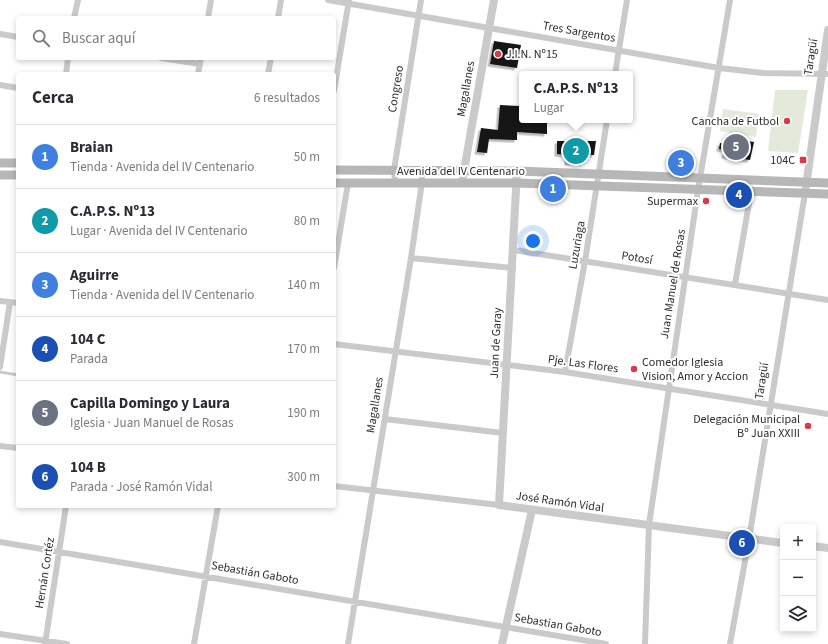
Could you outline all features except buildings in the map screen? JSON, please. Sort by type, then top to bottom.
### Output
[{"type":"main road","points":[[0,163],[16,163]]},
{"type":"main road","name":"Avenida del IV Centenario","points":[[336,170],[517,171],[828,183]]},
{"type":"main road","points":[[0,174],[16,175]]},
{"type":"main road","name":"Avenida del IV Centenario","points":[[336,183],[517,183],[828,194]]},
{"type":"street","points":[[74,16],[78,0]]},
{"type":"street","points":[[208,16],[211,0]]},
{"type":"street","points":[[278,16],[281,0]]},
{"type":"street","name":"Tres Sargentos","points":[[328,0],[349,2],[719,68],[763,73],[824,73]]},
{"type":"street","name":"Congreso","points":[[395,182],[394,170],[421,0]]},
{"type":"street","name":"Magallanes","points":[[462,182],[494,0]]},
{"type":"street","points":[[615,71],[627,0]]},
{"type":"street","name":"Juan Manuel de Rosas","points":[[645,644],[648,525],[698,190],[730,0]]},
{"type":"street","points":[[336,79],[349,2]]},
{"type":"street","name":"Taragüí","points":[[730,644],[749,539],[789,294],[824,73],[828,30]]},
{"type":"street","points":[[0,34],[16,37]]},
{"type":"street","points":[[66,72],[68,60]]},
{"type":"street","points":[[187,60],[200,61],[198,72]]},
{"type":"street","points":[[268,72],[271,60]]},
{"type":"street","points":[[0,85],[16,88]]},
{"type":"street","name":"Luzuriaga","points":[[565,372],[598,185],[598,175],[607,123]]},
{"type":"street","name":"Magallanes","points":[[348,644],[411,258],[422,182],[422,170]]},
{"type":"street","name":"Juan de Garay","points":[[499,505],[514,250],[517,171]]},
{"type":"street","points":[[336,256],[348,183]]},
{"type":"street","points":[[735,284],[751,192]]},
{"type":"street","name":"Potosí","points":[[514,250],[828,300]]},
{"type":"street","points":[[411,258],[513,268]]},
{"type":"street","points":[[0,301],[16,303]]},
{"type":"street","points":[[0,367],[10,302]]},
{"type":"street","name":"Pje. Las Flores","points":[[336,344],[565,372],[828,414]]},
{"type":"street","points":[[385,419],[503,433]]},
{"type":"street","points":[[0,446],[16,448]]},
{"type":"street","name":"José Ramón Vidal","points":[[336,486],[499,505],[780,543]]},
{"type":"street","name":"Hernán Cortéz","points":[[45,642],[66,508]]},
{"type":"street","points":[[194,644],[218,508]]},
{"type":"street","points":[[502,644],[532,510]]},
{"type":"street","name":"Sebastián Gaboto","points":[[0,542],[506,627]]},
{"type":"street","points":[[816,546],[828,548]]},
{"type":"street","name":"Sebastian Gaboto","points":[[506,627],[606,644]]},
{"type":"street","points":[[0,634],[45,642],[67,644]]},
{"type":"lane","points":[[0,372],[16,375]]},
{"type":"green space","name":"Cancha de Futbol","points":[[775,90],[808,90],[798,153],[768,151]]},
{"type":"green space","points":[[723,109],[759,114],[756,137],[720,131]]},
{"type":"place","name":"J.I.N. Nº15","points":[[498,54]]},
{"type":"place","name":"Cancha de Futbol","points":[[787,121]]},
{"type":"place","name":"Capilla Domingo y Laura","points":[[736,147]]},
{"type":"place","name":"C.A.P.S. Nº13","points":[[576,151]]},
{"type":"place","name":"104C","points":[[803,160]]},
{"type":"place","name":"Aguirre","points":[[681,163]]},
{"type":"place","name":"Braian","points":[[553,189]]},
{"type":"place","name":"104 C","points":[[739,195]]},
{"type":"place","name":"Supermax","points":[[706,201]]},
{"type":"place","name":"Comedor Iglesia Vision, Amor y Accion","points":[[634,369]]},
{"type":"place","name":"Delegación Municipal Bº Juan XXIII","points":[[808,426]]},
{"type":"place","name":"104 B","points":[[742,543]]}]
